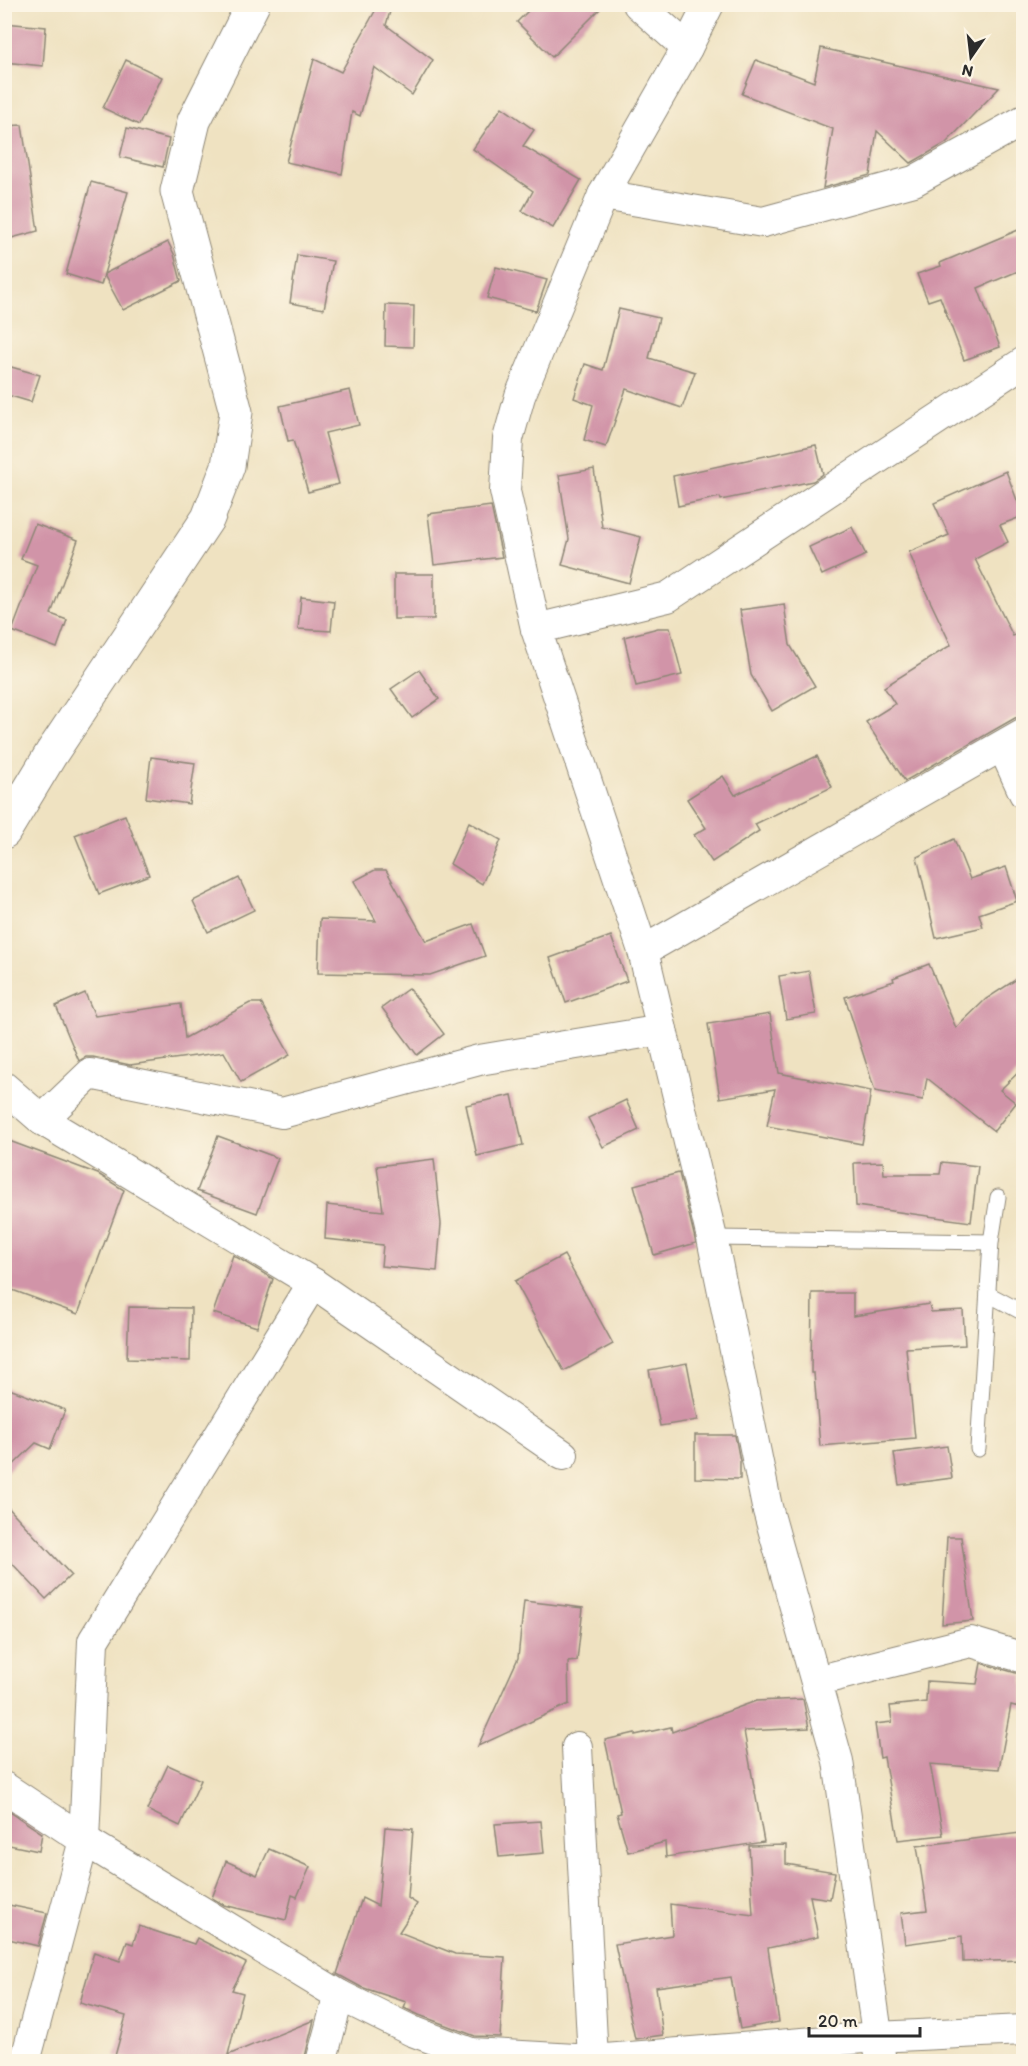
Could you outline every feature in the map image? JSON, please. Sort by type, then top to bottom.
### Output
[{"type":"street","points":[[4,832],[51,754],[208,518],[228,466],[236,412],[177,191],[194,121],[253,4]]},
{"type":"street","points":[[638,4],[687,48]]},
{"type":"street","points":[[709,4],[687,48],[603,195],[520,396],[508,439],[505,491],[536,629],[643,951],[712,1238],[767,1507],[838,1761],[879,2049]]},
{"type":"street","points":[[603,195],[763,222],[914,181],[1023,120]]},
{"type":"street","points":[[536,629],[668,597],[1023,362]]},
{"type":"street","points":[[643,951],[1013,740],[1023,793]]},
{"type":"street","points":[[42,1120],[90,1074],[282,1113],[479,1060],[662,1030]]},
{"type":"street","points":[[4,1087],[42,1120],[313,1283],[563,1455]]},
{"type":"street","points":[[26,2061],[84,1840],[93,1641],[313,1283]]},
{"type":"street","points":[[816,1681],[971,1642],[1023,1658]]},
{"type":"street","points":[[577,1747],[594,2061]]},
{"type":"street","points":[[4,1787],[84,1840],[339,1995],[412,2031],[471,2053],[594,2061],[879,2049],[1023,2030]]},
{"type":"street","points":[[321,2061],[339,1995]]},
{"type":"lane","points":[[978,1449],[991,1242],[998,1197]]},
{"type":"lane","points":[[712,1238],[991,1242]]},
{"type":"lane","points":[[987,1294],[1023,1313]]},
{"type":"building","points":[[379,4],[392,5],[386,25],[433,60],[412,95],[374,67],[360,116],[352,112],[342,174],[286,162],[314,59],[341,72]]},
{"type":"building","points":[[535,4],[605,4],[552,57],[517,22]]},
{"type":"building","points":[[4,23],[46,27],[43,66],[4,62]]},
{"type":"building","points":[[821,48],[999,88],[946,143],[911,163],[877,131],[870,175],[823,188],[833,129],[742,94],[756,60],[814,82]]},
{"type":"building","points":[[126,60],[162,77],[139,125],[103,108]]},
{"type":"building","points":[[502,107],[534,130],[523,146],[581,180],[553,228],[522,211],[533,191],[473,149]]},
{"type":"building","points":[[22,125],[38,231],[4,240],[4,126]]},
{"type":"building","points":[[127,128],[169,139],[163,167],[120,157]]},
{"type":"building","points":[[91,182],[128,192],[104,274],[168,242],[174,254],[181,281],[123,310],[104,275],[101,285],[66,274]]},
{"type":"building","points":[[1023,228],[1023,269],[978,288],[1000,347],[964,360],[940,297],[928,301],[917,274],[941,266],[940,263]]},
{"type":"building","points":[[297,255],[333,261],[324,309],[290,303]]},
{"type":"building","points":[[496,267],[547,280],[536,311],[487,298]]},
{"type":"building","points":[[386,305],[414,306],[413,347],[385,346]]},
{"type":"building","points":[[619,309],[659,318],[649,358],[695,372],[682,408],[626,389],[606,447],[584,440],[593,405],[574,398],[585,364],[603,370]]},
{"type":"building","points":[[4,365],[40,375],[31,402],[4,394]]},
{"type":"building","points":[[350,390],[359,425],[325,433],[339,484],[308,492],[293,440],[288,441],[280,406]]},
{"type":"building","points":[[816,445],[823,474],[813,481],[721,500],[720,497],[678,506],[673,476]]},
{"type":"building","points":[[594,469],[602,527],[641,537],[629,583],[562,565],[569,539],[559,475]]},
{"type":"building","points":[[1006,471],[1023,516],[1000,525],[1008,542],[975,559],[1013,636],[1023,631],[1023,716],[1015,718],[905,781],[866,722],[895,704],[884,687],[951,645],[909,552],[949,535],[934,503]]},
{"type":"building","points":[[491,506],[502,557],[434,565],[428,514]]},
{"type":"building","points":[[35,524],[78,540],[51,614],[67,620],[57,648],[12,631],[37,565],[21,559]]},
{"type":"building","points":[[852,527],[866,555],[822,575],[809,547]]},
{"type":"building","points":[[394,574],[434,574],[434,619],[394,619]]},
{"type":"building","points":[[301,597],[334,601],[331,631],[298,629]]},
{"type":"building","points":[[784,604],[790,645],[815,686],[772,711],[751,675],[740,610]]},
{"type":"building","points":[[658,628],[670,628],[682,675],[636,686],[624,637]]},
{"type":"building","points":[[419,670],[439,699],[412,718],[391,689]]},
{"type":"building","points":[[817,756],[832,787],[755,824],[759,831],[712,862],[694,835],[706,828],[687,799],[723,776],[735,795]]},
{"type":"building","points":[[151,757],[195,763],[189,804],[146,798]]},
{"type":"building","points":[[125,815],[149,875],[99,894],[75,835]]},
{"type":"building","points":[[469,822],[501,840],[482,884],[450,864]]},
{"type":"building","points":[[954,839],[970,879],[1006,867],[1017,901],[979,914],[983,927],[936,938],[917,857]]},
{"type":"building","points":[[375,870],[386,870],[426,941],[473,924],[485,956],[430,975],[318,973],[320,919],[376,921],[354,881]]},
{"type":"building","points":[[239,878],[254,910],[208,932],[193,901]]},
{"type":"building","points":[[611,936],[627,981],[566,1003],[550,958]]},
{"type":"building","points":[[929,964],[956,1028],[986,999],[1023,975],[1023,1068],[1000,1090],[1016,1103],[994,1131],[927,1078],[923,1100],[875,1091],[845,997],[894,981],[893,978]]},
{"type":"building","points":[[809,971],[816,1014],[786,1019],[779,976]]},
{"type":"building","points":[[409,988],[444,1034],[417,1055],[382,1008]]},
{"type":"building","points":[[85,993],[95,1016],[181,1004],[185,1038],[250,1003],[261,1003],[290,1055],[241,1082],[224,1052],[130,1065],[93,1057],[86,1057],[79,1061],[56,1006]]},
{"type":"building","points":[[770,1014],[779,1073],[871,1091],[862,1144],[767,1126],[775,1089],[720,1098],[708,1024]]},
{"type":"building","points":[[512,1095],[523,1145],[477,1156],[466,1105]]},
{"type":"building","points":[[626,1100],[639,1130],[603,1147],[588,1118]]},
{"type":"building","points":[[218,1136],[278,1158],[257,1213],[197,1191]]},
{"type":"building","points":[[4,1139],[98,1174],[124,1190],[78,1314],[4,1287]]},
{"type":"building","points":[[434,1159],[441,1224],[437,1271],[381,1266],[383,1245],[325,1239],[327,1205],[383,1211],[377,1166]]},
{"type":"building","points":[[883,1162],[884,1174],[940,1174],[942,1162],[978,1166],[971,1222],[856,1206],[854,1163]]},
{"type":"building","points":[[679,1173],[696,1243],[654,1255],[634,1185]]},
{"type":"building","points":[[233,1255],[273,1279],[257,1327],[213,1313]]},
{"type":"building","points":[[564,1255],[613,1344],[564,1371],[515,1281]]},
{"type":"building","points":[[812,1293],[853,1293],[853,1316],[929,1304],[931,1312],[963,1310],[965,1345],[906,1348],[915,1438],[820,1446],[814,1373],[811,1373]]},
{"type":"building","points":[[129,1307],[191,1308],[190,1361],[127,1359]]},
{"type":"building","points":[[687,1363],[698,1420],[660,1426],[649,1370]]},
{"type":"building","points":[[4,1387],[65,1410],[50,1449],[36,1443],[4,1474]]},
{"type":"building","points":[[695,1435],[735,1435],[740,1461],[740,1479],[695,1478]]},
{"type":"building","points":[[947,1446],[952,1478],[899,1485],[894,1453]]},
{"type":"building","points":[[4,1503],[71,1575],[46,1599],[4,1555]]},
{"type":"building","points":[[947,1537],[961,1537],[973,1621],[942,1624]]},
{"type":"building","points":[[524,1601],[583,1608],[577,1661],[568,1662],[569,1704],[478,1746],[518,1658]]},
{"type":"building","points":[[981,1663],[1023,1675],[1023,1708],[1011,1705],[999,1769],[930,1764],[943,1835],[898,1840],[884,1757],[880,1758],[875,1724],[892,1722],[890,1706],[926,1702],[927,1681],[977,1684]]},
{"type":"building","points":[[803,1699],[809,1728],[744,1731],[764,1842],[666,1857],[665,1842],[628,1852],[617,1814],[621,1813],[605,1740],[671,1727],[672,1732],[756,1701]]},
{"type":"building","points":[[168,1765],[201,1780],[180,1826],[147,1810]]},
{"type":"building","points":[[4,1808],[42,1833],[39,1851],[4,1844]]},
{"type":"building","points":[[541,1821],[544,1853],[499,1857],[495,1824]]},
{"type":"building","points":[[385,1827],[413,1829],[408,1898],[417,1904],[399,1932],[455,1954],[505,1957],[500,2037],[475,2036],[419,2015],[404,2008],[406,2002],[361,1987],[337,1974],[362,1898],[378,1906]]},
{"type":"building","points":[[1020,1833],[1023,1861],[1023,1960],[963,1962],[962,1936],[905,1944],[901,1913],[927,1910],[917,1846]]},
{"type":"building","points":[[786,1845],[786,1864],[835,1872],[830,1899],[810,1896],[818,1937],[768,1948],[779,2022],[740,2029],[731,1977],[656,1987],[663,2035],[635,2039],[615,1944],[672,1935],[670,1904],[753,1915],[749,1846]]},
{"type":"building","points":[[269,1849],[310,1867],[297,1897],[292,1895],[286,1920],[224,1905],[212,1898],[226,1861],[257,1875]]},
{"type":"building","points":[[4,1904],[47,1913],[38,1946],[4,1938]]},
{"type":"building","points":[[139,1926],[194,1944],[197,1938],[246,1963],[232,1990],[243,1993],[228,2055],[314,2020],[304,2061],[138,2061],[115,2056],[126,2016],[80,2003],[94,1952],[120,1961],[127,1942],[133,1944]]}]
